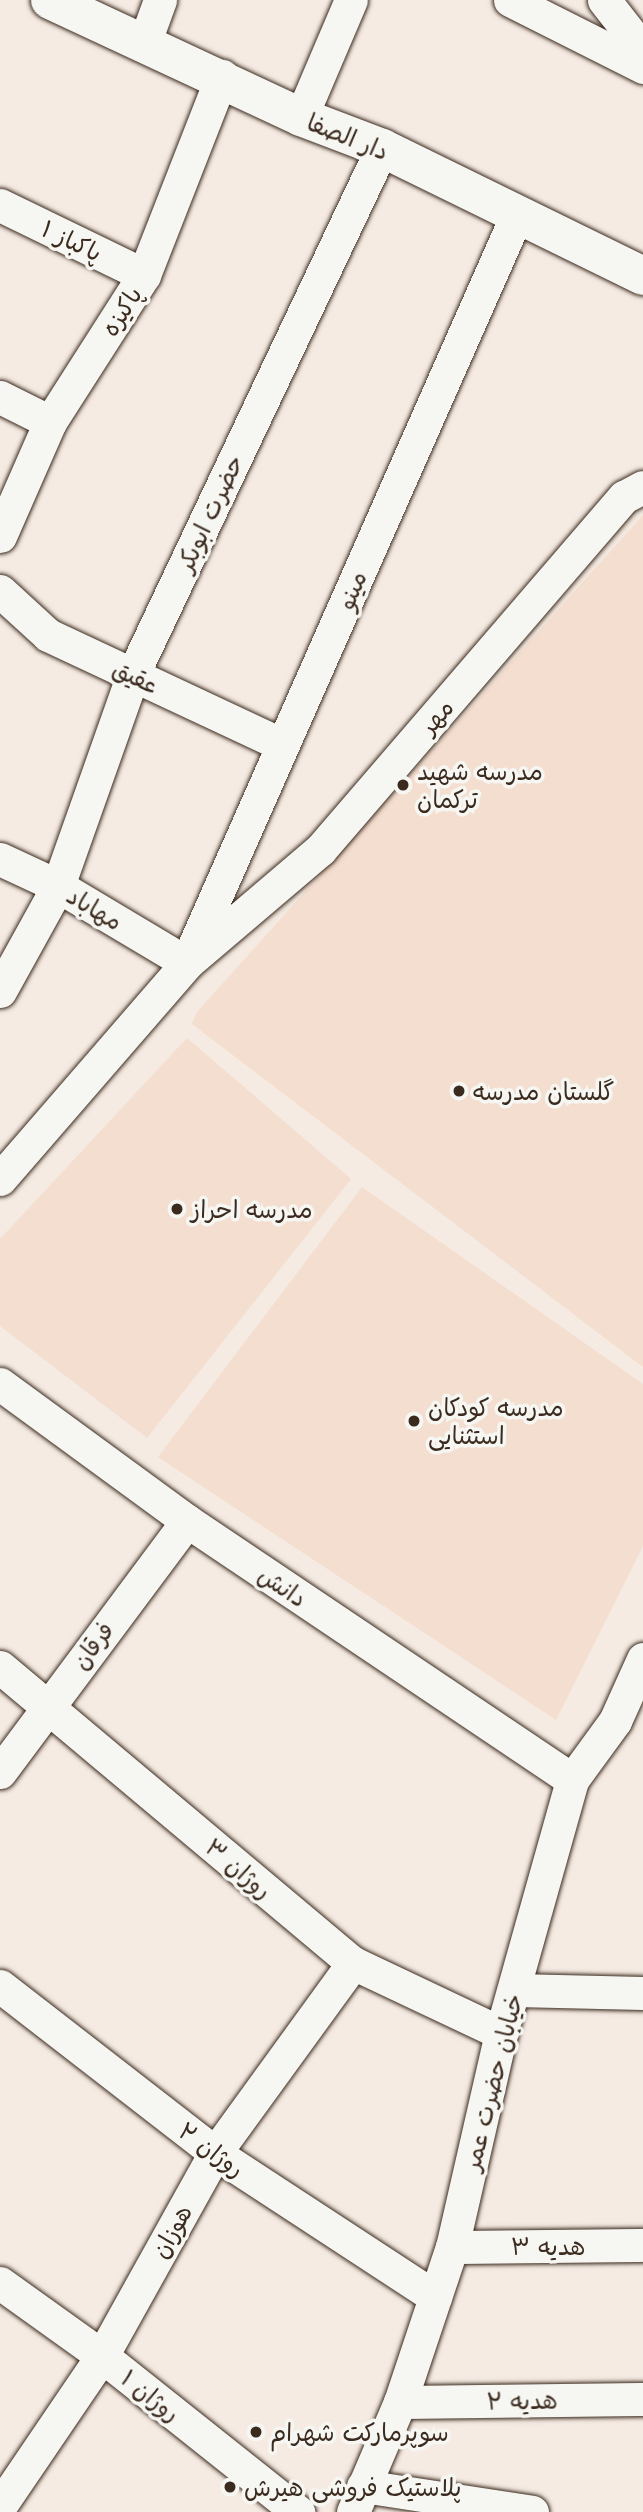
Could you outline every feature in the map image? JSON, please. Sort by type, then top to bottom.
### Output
[{"type":"main road","name":"دار الصفا","points":[[50,0],[144,44],[222,76],[301,117],[382,148],[643,276]]},
{"type":"street","points":[[144,44],[160,0]]},
{"type":"street","points":[[301,117],[351,0]]},
{"type":"street","points":[[509,0],[643,67]]},
{"type":"street","points":[[604,0],[643,50]]},
{"type":"street","name":"پاکیزه","points":[[0,536],[50,422],[144,275],[222,76]]},
{"type":"street","name":"حضرت ابوبکر","points":[[0,991],[58,886],[133,674],[382,148]]},
{"type":"street","name":"پاکباز ۱","points":[[0,205],[144,275]]},
{"type":"street","name":"مینو","points":[[187,963],[516,216]]},
{"type":"street","points":[[0,397],[50,422]]},
{"type":"street","name":"مهر","points":[[187,963],[320,850],[624,497],[643,487]]},
{"type":"street","name":"عقیق","points":[[0,591],[48,635],[283,745]]},
{"type":"street","name":"مهاباد","points":[[0,859],[58,886],[187,963]]},
{"type":"street","points":[[0,1179],[187,963]]},
{"type":"street","name":"دانش","points":[[0,1384],[187,1521],[572,1780]]},
{"type":"street","name":"فرقان","points":[[0,1772],[46,1706],[187,1521]]},
{"type":"street","name":"خیابان حضرت عمر","points":[[358,2499],[400,2402],[453,2247],[500,2033],[515,1990],[572,1780],[629,1723],[643,1659]]},
{"type":"street","name":"روژان ۳","points":[[0,1667],[353,1963],[500,2033]]},
{"type":"street","name":"هوزان","points":[[0,2506],[102,2356],[215,2153],[353,1963]]},
{"type":"street","name":"روژان ۲","points":[[0,1986],[215,2153],[435,2297]]},
{"type":"street","points":[[515,1990],[643,1993]]},
{"type":"street","name":"هدیه ۳","points":[[453,2247],[643,2245]]},
{"type":"street","name":"روژان ۱","points":[[0,2283],[102,2356],[298,2512]]},
{"type":"street","name":"هدیه ۲","points":[[400,2402],[643,2399]]},
{"type":"street","points":[[358,2499],[533,2512]]},
{"type":"shaded area","points":[[643,515],[643,1367],[192,1024],[197,1012]]},
{"type":"shaded area","name":"مدرسه احراز","points":[[187,1038],[351,1179],[147,1438],[0,1326],[0,1239]]},
{"type":"shaded area","name":"مدرسه کودکان استثنایی","points":[[362,1187],[643,1384],[643,1546],[556,1720],[158,1457]]},
{"type":"place","name":"مدرسه شهید ترکمان","points":[[403,785]]},
{"type":"place","name":"گلستان مدرسه","points":[[459,1091]]},
{"type":"place","name":"مدرسه احراز","points":[[177,1209]]},
{"type":"place","name":"مدرسه کودکان استثنایی","points":[[414,1421]]},
{"type":"place","name":"سوپرمارکت شهرام","points":[[256,2432]]},
{"type":"place","name":"پلاستیک فروشی هیرش","points":[[230,2487]]}]
